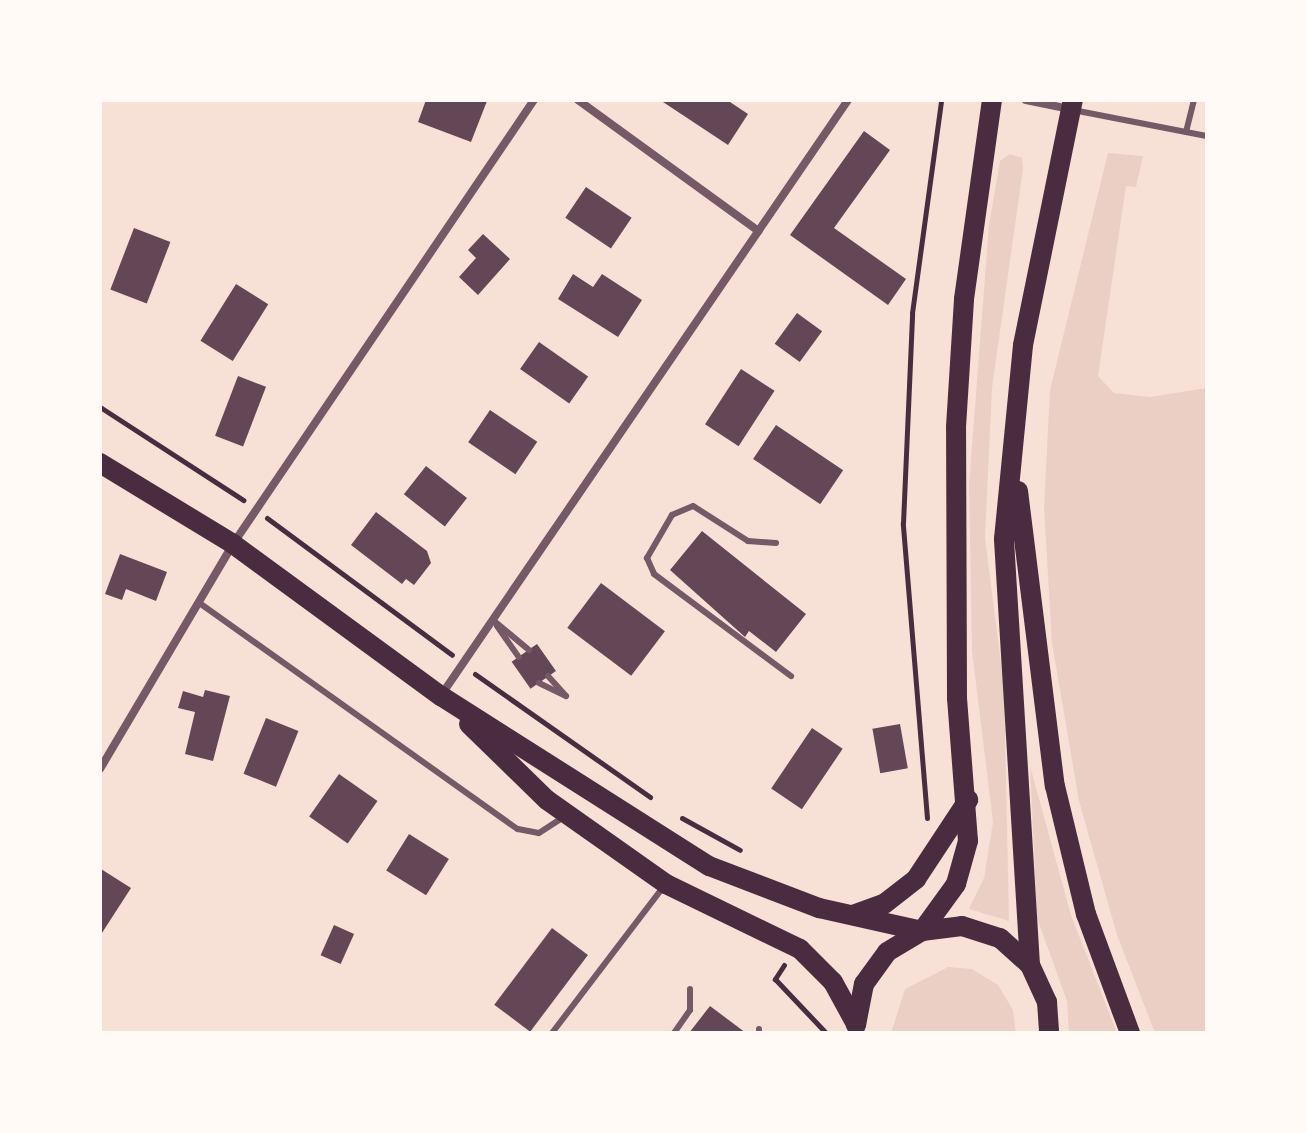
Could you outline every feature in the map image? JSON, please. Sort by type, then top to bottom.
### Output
[{"type":"main road","points":[[856,1028],[874,967],[922,931],[962,870],[968,800],[957,698],[956,427],[964,299],[992,100]]},
{"type":"main road","points":[[1049,1033],[1047,1002],[1030,965],[1003,612],[1023,345],[1072,105]]},
{"type":"main road","points":[[1023,345],[1022,546],[1051,759],[1086,914],[1130,1033]]},
{"type":"main road","points":[[100,463],[233,544],[441,696],[709,866],[852,915],[922,931],[982,930],[1030,965]]},
{"type":"main road","points":[[441,696],[567,814],[666,884],[800,949],[833,982],[856,1028]]},
{"type":"main road","points":[[852,915],[884,904],[916,879],[968,800]]},
{"type":"street","points":[[100,769],[233,544],[534,100]]},
{"type":"street","points":[[578,100],[758,231]]},
{"type":"street","points":[[441,696],[848,100]]},
{"type":"street","points":[[1026,100],[1072,105]]},
{"type":"lane","points":[[1186,132],[1194,100]]},
{"type":"lane","points":[[1072,105],[1207,136]]},
{"type":"lane","points":[[776,543],[748,541],[693,506],[672,515],[647,558],[662,581],[791,676]]},
{"type":"lane","points":[[198,602],[518,829],[539,833],[567,814]]},
{"type":"lane","points":[[493,620],[529,650]]},
{"type":"lane","points":[[493,620],[519,657]]},
{"type":"lane","points":[[539,683],[566,696],[548,676]]},
{"type":"lane","points":[[552,1033],[666,884]]},
{"type":"lane","points":[[674,1033],[690,1010],[690,989]]},
{"type":"path","points":[[925,827],[929,792],[903,571],[904,466],[912,313],[941,100]]},
{"type":"path","points":[[100,407],[238,496]]},
{"type":"path","points":[[281,528],[442,646]]},
{"type":"path","points":[[489,687],[656,802]]},
{"type":"path","points":[[667,809],[745,852]]},
{"type":"path","points":[[781,969],[775,979],[826,1033]]},
{"type":"shaded area","points":[[1108,153],[1143,156],[1136,187],[1126,186],[1098,376],[1114,393],[1150,397],[1207,388],[1207,1033],[1155,1033],[1117,935],[1079,801],[1052,643],[1044,507],[1050,390]]},
{"type":"shaded area","points":[[1010,154],[1022,158],[1023,169],[992,388],[985,538],[1004,687],[1009,921],[969,909],[984,878],[993,822],[972,651],[969,485],[989,225],[1000,161]]},
{"type":"shaded area","points":[[1030,766],[1071,915],[1117,1033],[1069,1033],[1067,1001],[1037,918]]},
{"type":"shaded area","points":[[948,967],[972,969],[998,985],[1013,1010],[1016,1033],[891,1033],[905,989]]},
{"type":"building","points":[[426,100],[487,101],[471,142],[418,122]]},
{"type":"building","points":[[660,100],[727,100],[748,114],[728,145]]},
{"type":"building","points":[[864,131],[890,150],[834,228],[906,279],[888,305],[790,235]]},
{"type":"building","points":[[586,187],[632,218],[611,248],[565,218]]},
{"type":"building","points":[[134,228],[170,242],[147,304],[110,290]]},
{"type":"building","points":[[483,234],[510,259],[478,295],[459,277],[476,258],[468,250]]},
{"type":"building","points":[[573,274],[593,287],[602,274],[642,300],[618,337],[558,299]]},
{"type":"building","points":[[236,284],[268,304],[233,361],[200,341]]},
{"type":"building","points":[[797,313],[822,331],[800,362],[775,344]]},
{"type":"building","points":[[539,342],[588,376],[569,403],[520,369]]},
{"type":"building","points":[[741,369],[775,391],[739,446],[705,424]]},
{"type":"building","points":[[238,376],[266,387],[243,447],[215,436]]},
{"type":"building","points":[[490,410],[537,442],[515,474],[468,442]]},
{"type":"building","points":[[776,425],[843,470],[820,504],[753,459]]},
{"type":"building","points":[[426,466],[467,498],[445,526],[404,494]]},
{"type":"building","points":[[376,512],[427,551],[431,563],[414,585],[406,579],[402,584],[351,545]]},
{"type":"building","points":[[702,531],[806,614],[776,652],[749,631],[745,637],[670,570]]},
{"type":"building","points":[[120,554],[167,572],[156,601],[126,589],[122,600],[105,594]]},
{"type":"building","points":[[601,583],[665,631],[631,676],[567,628]]},
{"type":"building","points":[[537,644],[556,671],[531,689],[512,662]]},
{"type":"building","points":[[205,690],[230,696],[213,761],[185,754],[195,712],[178,708],[183,691],[203,697]]},
{"type":"building","points":[[266,718],[298,731],[276,787],[244,774]]},
{"type":"building","points":[[900,724],[908,768],[880,773],[872,729]]},
{"type":"building","points":[[812,728],[843,749],[802,809],[771,789]]},
{"type":"building","points":[[339,774],[378,801],[348,844],[309,817]]},
{"type":"building","points":[[409,834],[449,859],[426,895],[386,870]]},
{"type":"building","points":[[100,871],[131,888],[100,936]]},
{"type":"building","points":[[334,925],[354,934],[341,964],[321,955]]},
{"type":"building","points":[[552,928],[588,955],[530,1032],[494,1005]]},
{"type":"building","points":[[710,1006],[746,1033],[689,1033]]}]
